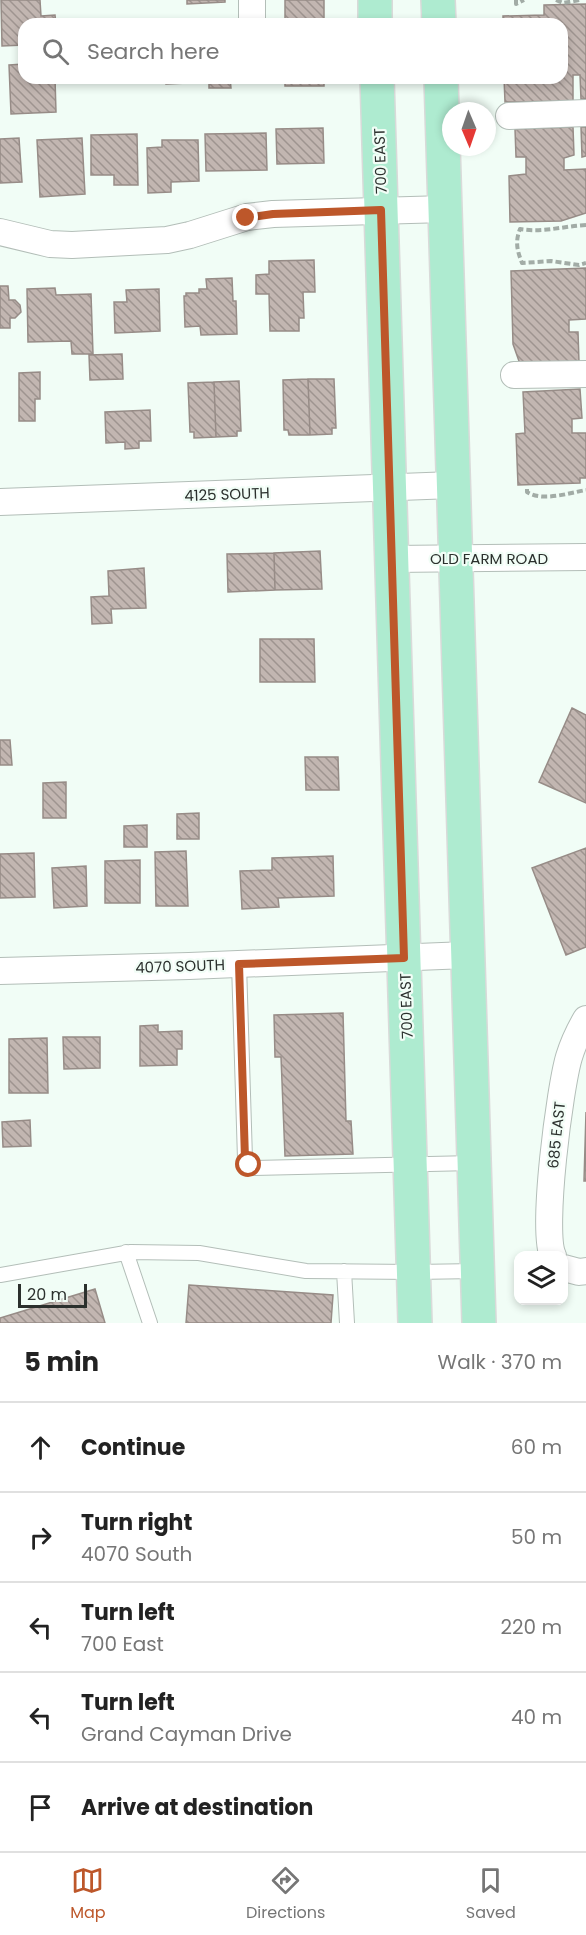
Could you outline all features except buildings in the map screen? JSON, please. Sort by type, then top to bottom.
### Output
[{"type":"main road","points":[[375,0],[375,18]]},
{"type":"main road","points":[[438,0],[439,18]]},
{"type":"main road","name":"700 EAST","points":[[377,84],[416,1323]]},
{"type":"main road","points":[[441,84],[479,1323]]},
{"type":"street","points":[[252,0],[252,18]]},
{"type":"street","points":[[509,116],[586,113]]},
{"type":"street","points":[[0,232],[50,244],[72,245],[166,240],[246,218],[273,214],[445,209]]},
{"type":"street","points":[[514,375],[586,374]]},
{"type":"street","name":"4125 SOUTH","points":[[0,502],[453,485]]},
{"type":"street","name":"OLD FARM ROAD","points":[[392,559],[586,557]]},
{"type":"street","name":"4070 SOUTH","points":[[0,971],[467,955]]},
{"type":"street","name":"685 EAST","points":[[550,1251],[550,1194],[562,1088],[569,1058],[586,1019]]},
{"type":"street","points":[[568,1269],[586,1271]]},
{"type":"lane","points":[[239,964],[245,1159],[249,1165],[261,1170],[473,1164]]},
{"type":"lane","points":[[0,1275],[126,1252],[199,1253],[306,1271],[477,1271]]},
{"type":"lane","points":[[126,1252],[150,1323]]},
{"type":"lane","points":[[344,1271],[347,1323]]},
{"type":"path","points":[[516,0],[516,4],[524,0]]},
{"type":"path","points":[[556,0],[563,3],[580,0]]},
{"type":"path","points":[[586,225],[554,230],[520,229],[516,238],[517,250],[522,263],[551,261],[579,265],[586,262]]},
{"type":"path","points":[[527,489],[527,492],[533,495],[548,496],[586,490]]},
{"type":"route","points":[[246,218],[273,214],[381,210],[404,958],[239,964],[245,1159],[249,1165]]}]
